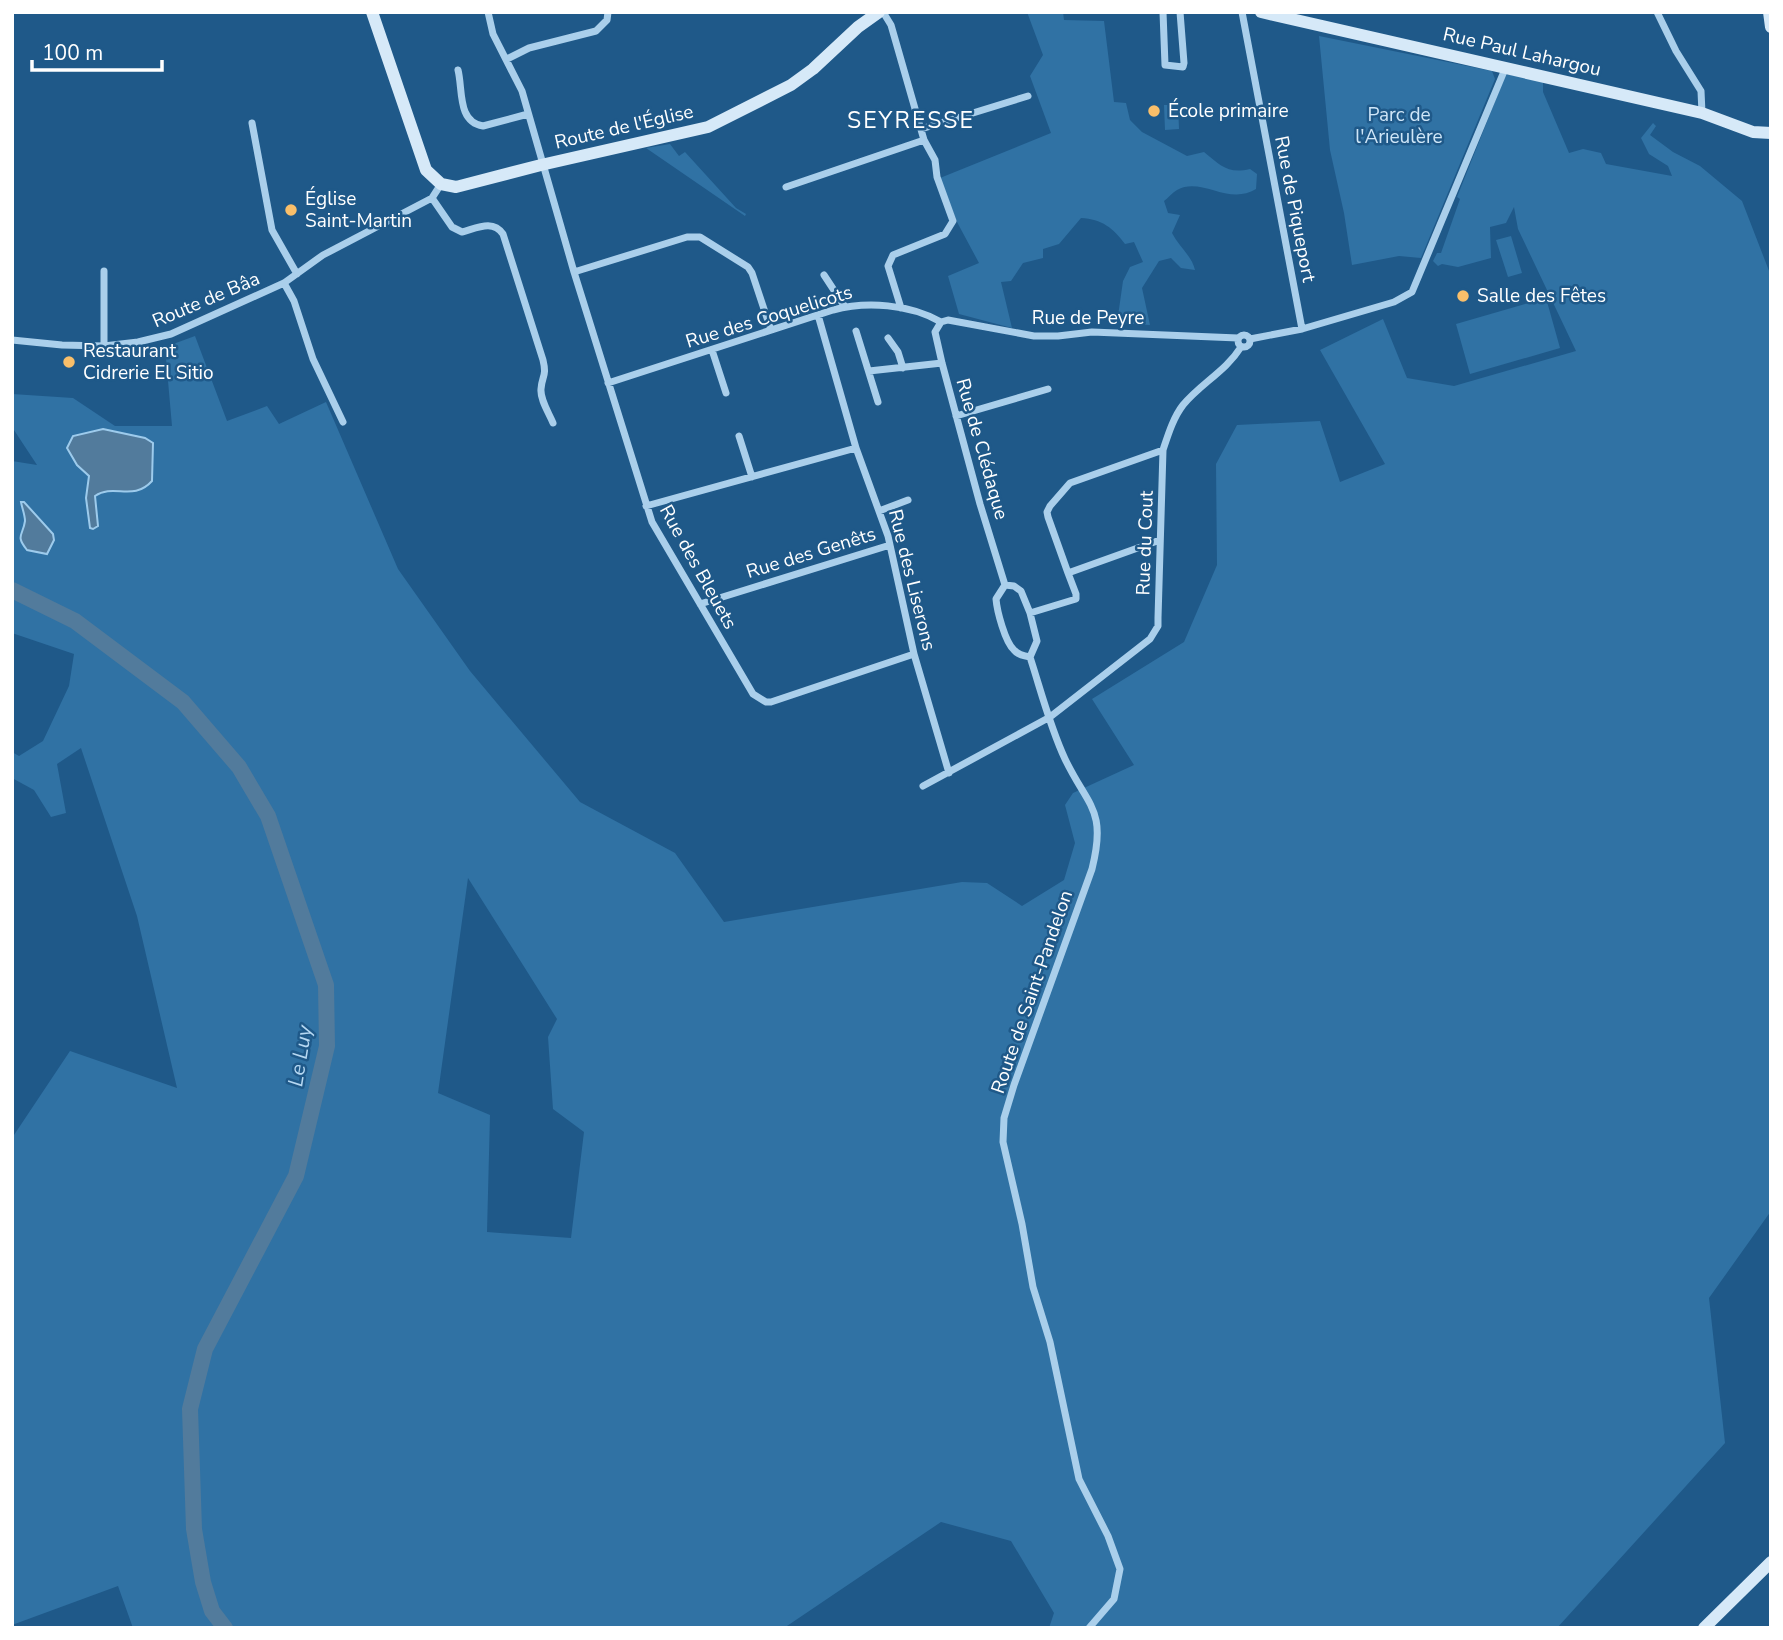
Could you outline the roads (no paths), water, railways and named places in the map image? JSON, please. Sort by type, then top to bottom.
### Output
[{"type":"street","points":[[343,422],[313,359],[294,301],[285,283],[323,255],[432,198],[442,180],[421,156],[372,12]]},
{"type":"street","name":"Rue des Bleuets","points":[[488,12],[493,34],[522,91],[541,165],[652,522],[753,694],[771,702],[914,654]]},
{"type":"street","points":[[507,59],[529,48],[596,31],[607,20],[608,12]]},
{"type":"street","points":[[881,12],[891,25],[924,141],[935,160],[937,177],[953,221],[945,234],[893,255],[888,267],[901,308]]},
{"type":"street","name":"Route de l'Église","points":[[442,180],[468,183],[677,136],[716,123],[791,85],[813,69],[858,27],[881,12]]},
{"type":"street","points":[[1163,12],[1165,65],[1183,67],[1180,12]]},
{"type":"street","name":"Rue de Piqueport","points":[[1242,12],[1303,329]]},
{"type":"street","name":"Rue Paul Lahargou","points":[[1261,12],[1698,112],[1753,132],[1771,133]]},
{"type":"street","points":[[1657,12],[1676,51],[1701,91],[1698,112]]},
{"type":"street","points":[[1769,12],[1771,27]]},
{"type":"street","name":"Rue de Peyre","points":[[941,322],[948,320],[1034,336],[1091,332],[1238,338],[1243,335],[1250,340],[1303,329],[1394,302],[1412,292],[1505,69]]},
{"type":"street","points":[[458,70],[465,111],[476,125],[483,126],[528,114]]},
{"type":"street","points":[[921,129],[1028,96]]},
{"type":"street","points":[[252,123],[272,230],[297,274]]},
{"type":"street","points":[[786,187],[924,141]]},
{"type":"street","points":[[432,198],[452,227],[462,232],[492,225],[499,228],[503,234],[543,360],[546,373],[541,395],[553,423]]},
{"type":"street","points":[[574,272],[687,237],[699,237],[752,272],[771,330]]},
{"type":"street","points":[[104,271],[104,346]]},
{"type":"street","points":[[824,275],[845,307]]},
{"type":"street","name":"Route de Bâa","points":[[12,340],[104,346],[138,342],[171,334],[285,283]]},
{"type":"street","name":"Rue des Coquelicots","points":[[608,383],[858,304],[901,308],[941,322]]},
{"type":"street","name":"Rue des Liserons","points":[[818,315],[856,448],[890,545],[914,654],[949,773]]},
{"type":"street","name":"Rue de Clédaque","points":[[941,322],[935,332],[942,363],[1005,585]]},
{"type":"street","points":[[856,331],[878,402]]},
{"type":"street","points":[[888,338],[898,352],[903,368]]},
{"type":"street","points":[[1238,338],[1238,345],[1241,347]]},
{"type":"street","name":"Rue de Peyre","points":[[1241,347],[1248,346],[1250,340]]},
{"type":"street","name":"Rue du Cout","points":[[923,786],[1050,717],[1155,634],[1158,618],[1163,450],[1181,408],[1233,359],[1241,347]]},
{"type":"street","points":[[712,350],[726,393]]},
{"type":"street","points":[[869,371],[942,363]]},
{"type":"street","points":[[956,416],[1048,389]]},
{"type":"street","points":[[739,436],[752,477]]},
{"type":"street","points":[[646,506],[856,448]]},
{"type":"street","points":[[1030,613],[1076,598],[1048,517],[1050,506],[1070,483],[1163,450]]},
{"type":"street","points":[[879,511],[908,500]]},
{"type":"street","points":[[1068,573],[1160,540]]},
{"type":"street","name":"Rue des Genêts","points":[[700,604],[890,545]]},
{"type":"street","name":"Rue de Clédaque","points":[[1005,585],[1014,586],[1021,591],[1030,613],[1037,641],[1030,657],[1050,717]]},
{"type":"street","name":"Rue de Clédaque","points":[[1005,585],[998,593],[997,607],[1011,647],[1017,653],[1030,657]]},
{"type":"street","name":"Route de Saint-Pandelon","points":[[1050,717],[1065,758],[1094,810],[1098,838],[1092,869],[1036,1021],[1003,1126],[1003,1142],[1033,1286],[1050,1342],[1079,1479],[1108,1536],[1120,1569],[1114,1599],[1089,1628]]},
{"type":"street","points":[[1704,1628],[1771,1562]]},
{"type":"waterway","name":"Le Luy","points":[[12,590],[75,621],[183,702],[239,767],[268,816],[326,985],[327,1046],[296,1176],[205,1349],[190,1409],[194,1529],[203,1582],[212,1611],[225,1628]]},
{"type":"place","name":"École primaire","points":[[1154,111]]},
{"type":"place","name":"Église Saint-Martin","points":[[291,210]]},
{"type":"place","name":"Salle des Fêtes","points":[[1463,296]]},
{"type":"place","name":"Restaurant Cidrerie El Sitio","points":[[69,362]]},
{"type":"district","name":"SEYRESSE","points":[[911,120]]},
{"type":"park label","name":"Parc de l'Arieulère","points":[[1399,126]]}]
